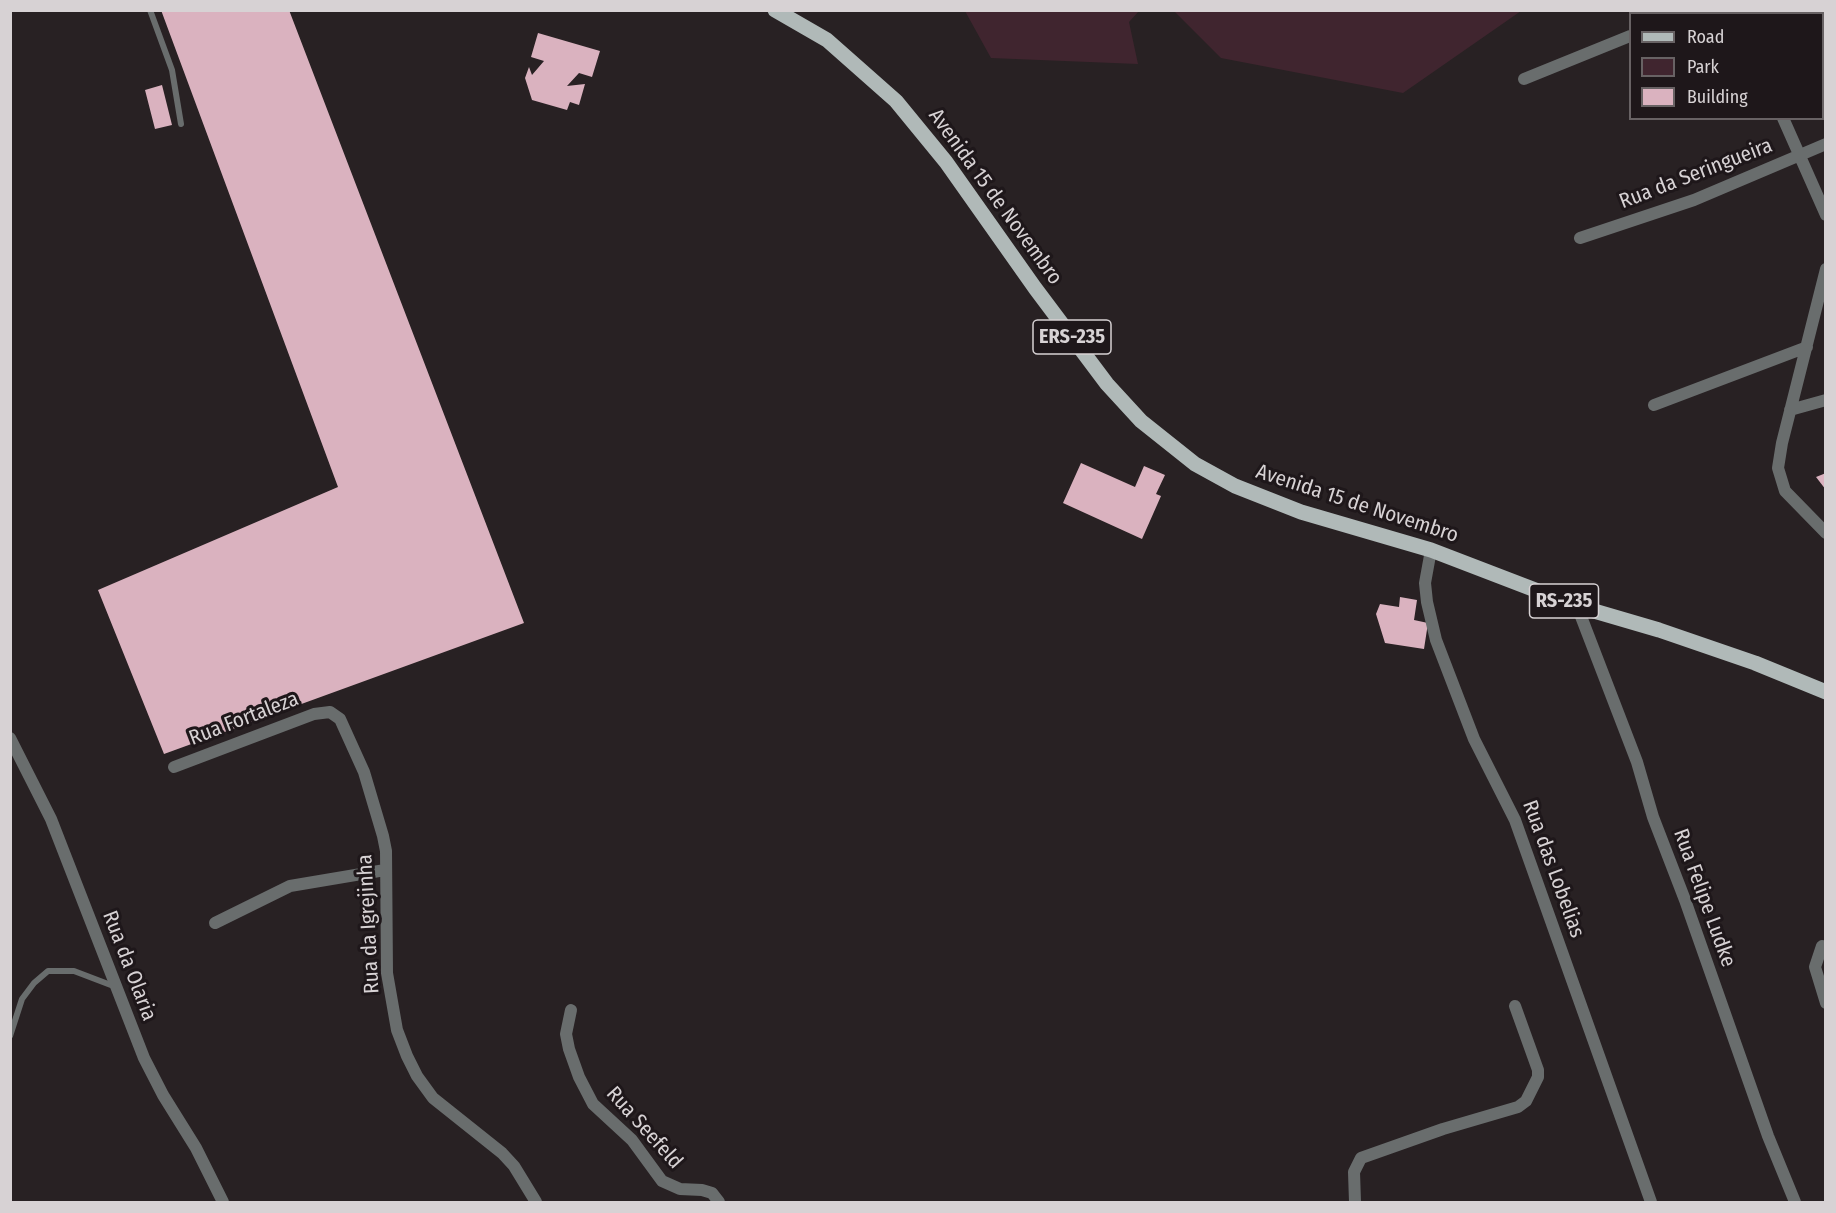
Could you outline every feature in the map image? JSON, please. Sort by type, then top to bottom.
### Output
[{"type":"main road","name":"Avenida 15 de Novembro","points":[[775,10],[827,40],[896,101],[959,179],[1083,353],[1141,421],[1180,453],[1216,476],[1301,512],[1431,550],[1577,606],[1745,659],[1826,692]]},
{"type":"street","points":[[1524,79],[1629,36]]},
{"type":"street","points":[[1784,120],[1826,215]]},
{"type":"street","name":"Rua da Seringueira","points":[[1580,238],[1694,200],[1826,144]]},
{"type":"street","points":[[1826,269],[1779,460],[1781,481],[1785,491],[1826,533]]},
{"type":"street","points":[[1654,405],[1807,347]]},
{"type":"street","points":[[1790,410],[1826,400]]},
{"type":"street","name":"Rua das Lobelias","points":[[1431,550],[1425,583],[1436,640],[1474,739],[1515,820],[1651,1203]]},
{"type":"street","name":"Rua Felipe Ludke","points":[[1577,606],[1637,762],[1653,818],[1685,900],[1768,1136],[1795,1203]]},
{"type":"street","name":"Rua Fortaleza","points":[[174,767],[304,717],[328,712]]},
{"type":"street","name":"Rua da Igrejinha","points":[[328,712],[336,715],[343,723],[364,772],[383,836],[386,870],[387,973],[397,1030],[407,1056],[417,1076],[433,1098],[502,1153],[514,1167],[536,1203]]},
{"type":"street","name":"Rua da Olaria","points":[[10,738],[51,819],[155,1081],[196,1148],[224,1203]]},
{"type":"street","points":[[215,923],[290,886],[386,870]]},
{"type":"street","points":[[1822,946],[1815,967],[1826,1003]]},
{"type":"street","points":[[1355,1203],[1354,1172],[1361,1158],[1523,1104],[1539,1072],[1515,1006]]},
{"type":"street","name":"Rua Seefeld","points":[[571,1010],[566,1034],[579,1077],[593,1104],[632,1140],[662,1181],[680,1189],[712,1193],[719,1203]]},
{"type":"lane","points":[[150,10],[172,70],[181,124]]},
{"type":"lane","points":[[10,1036],[25,995],[48,971],[61,969],[84,973],[116,987]]},
{"type":"green space","points":[[965,11],[1139,11],[1129,22],[1138,64],[991,58]]},
{"type":"green space","points":[[1174,11],[1521,11],[1403,93],[1221,58]]},
{"type":"building","points":[[161,10],[289,10],[524,623],[164,754],[98,590],[338,487]]},
{"type":"building","points":[[538,33],[600,51],[592,77],[579,73],[567,86],[585,84],[579,105],[570,102],[567,110],[532,100],[525,78],[529,67],[532,75],[544,61],[531,57]]},
{"type":"building","points":[[162,85],[172,125],[155,129],[145,90]]},
{"type":"building","points":[[1081,463],[1135,487],[1144,466],[1165,475],[1156,494],[1161,496],[1142,539],[1063,503]]},
{"type":"building","points":[[1826,473],[1826,490],[1816,477]]},
{"type":"building","points":[[1400,597],[1417,600],[1414,620],[1428,623],[1424,649],[1385,643],[1376,614],[1380,604],[1399,607]]}]
